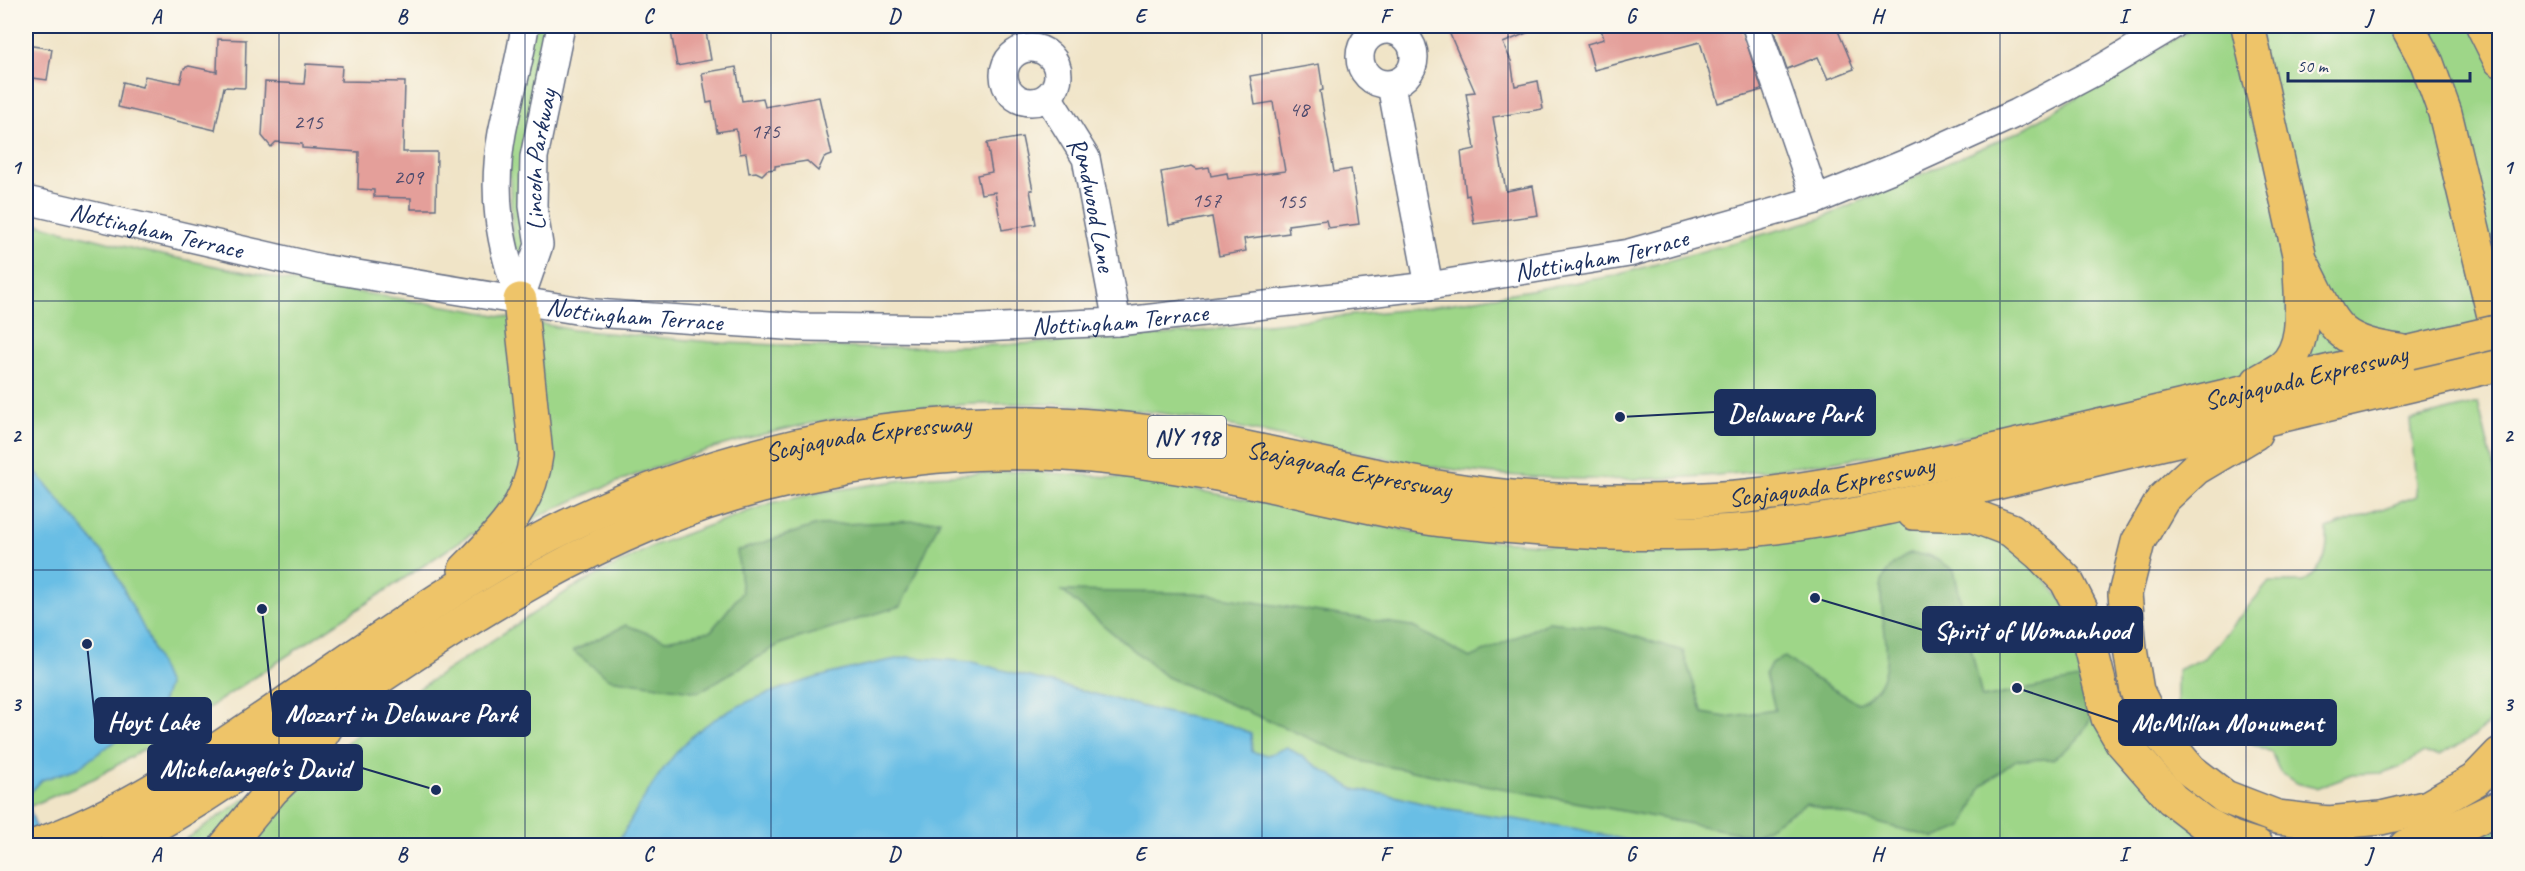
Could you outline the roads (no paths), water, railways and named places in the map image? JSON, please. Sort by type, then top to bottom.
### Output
[{"type":"main road","points":[[2248,26],[2300,259],[2327,315],[2340,331],[2357,343],[2414,368]]},
{"type":"main road","points":[[2407,26],[2427,63],[2445,113],[2499,341]]},
{"type":"main road","points":[[2483,26],[2499,60]]},
{"type":"main road","points":[[2239,393],[2283,367],[2294,354],[2302,326],[2299,291],[2300,259]]},
{"type":"main road","points":[[428,608],[499,535],[524,502],[534,476],[535,445],[522,342],[520,300]]},
{"type":"main road","name":"Scajaquada Expressway","points":[[115,846],[200,799],[517,588],[632,530],[717,499],[761,487],[888,461],[978,454],[1107,457],[1194,469],[1426,518],[1539,530],[1606,533],[1750,530],[1864,511],[2305,411],[2414,368],[2499,331]]},
{"type":"main road","name":"Scajaquada Expressway","points":[[42,843],[122,807],[214,752],[428,608],[549,535],[642,494],[724,465],[839,437],[890,430],[978,423],[1069,423],[1203,440],[1377,476],[1503,496],[1551,500],[1664,502],[1747,496],[1846,483],[2239,393],[2414,368],[2499,364]]},
{"type":"main road","points":[[2305,411],[2242,438],[2196,468],[2163,499],[2138,542],[2125,594],[2130,649],[2137,691],[2157,731],[2190,770],[2225,797],[2277,817],[2328,823],[2381,818],[2428,807],[2475,780],[2499,754]]},
{"type":"main road","points":[[1864,511],[1971,515],[2011,530],[2040,554],[2066,580],[2081,609],[2108,718],[2122,742],[2172,799],[2202,822],[2232,838],[2257,846]]},
{"type":"main road","points":[[226,846],[272,790],[311,752],[341,703]]},
{"type":"main road","points":[[2406,846],[2454,829],[2499,807]]},
{"type":"street","name":"Lincoln Parkway","points":[[520,300],[504,255],[497,186],[502,135],[525,26]]},
{"type":"street","name":"Lincoln Parkway","points":[[520,300],[539,245],[533,206],[534,157],[561,26]]},
{"type":"street","points":[[1756,26],[1816,200]]},
{"type":"street","name":"Nottingham Terrace","points":[[26,200],[321,268],[628,316],[800,327],[958,329],[1117,322],[1429,286],[1629,253],[1816,200],[1910,162],[2017,113],[2102,68],[2172,26]]},
{"type":"street","points":[[1391,85],[1429,286]]},
{"type":"street","name":"Randwood Lane","points":[[1048,96],[1086,158],[1117,322]]},
{"type":"water","points":[[26,460],[108,559],[144,629],[168,685],[162,703],[143,721],[78,768],[42,780],[29,794],[28,803],[42,846],[26,845]]},
{"type":"water","points":[[907,657],[972,662],[1159,711],[1230,725],[1251,733],[1252,752],[1268,755],[1287,747],[1353,789],[1395,796],[1436,807],[1578,829],[1647,845],[616,845],[667,764],[688,740],[708,723],[761,696],[791,685],[852,668]]},
{"type":"place","name":"Delaware Park","points":[[1620,417]]},
{"type":"place","name":"Spirit of Womanhood","points":[[1815,598]]},
{"type":"place","name":"Mozart in Delaware Park","points":[[262,609]]},
{"type":"place","name":"Hoyt Lake","points":[[87,644]]},
{"type":"place","name":"McMillan Monument","points":[[2017,688]]},
{"type":"place","name":"Michelangelo's David","points":[[436,790]]}]
